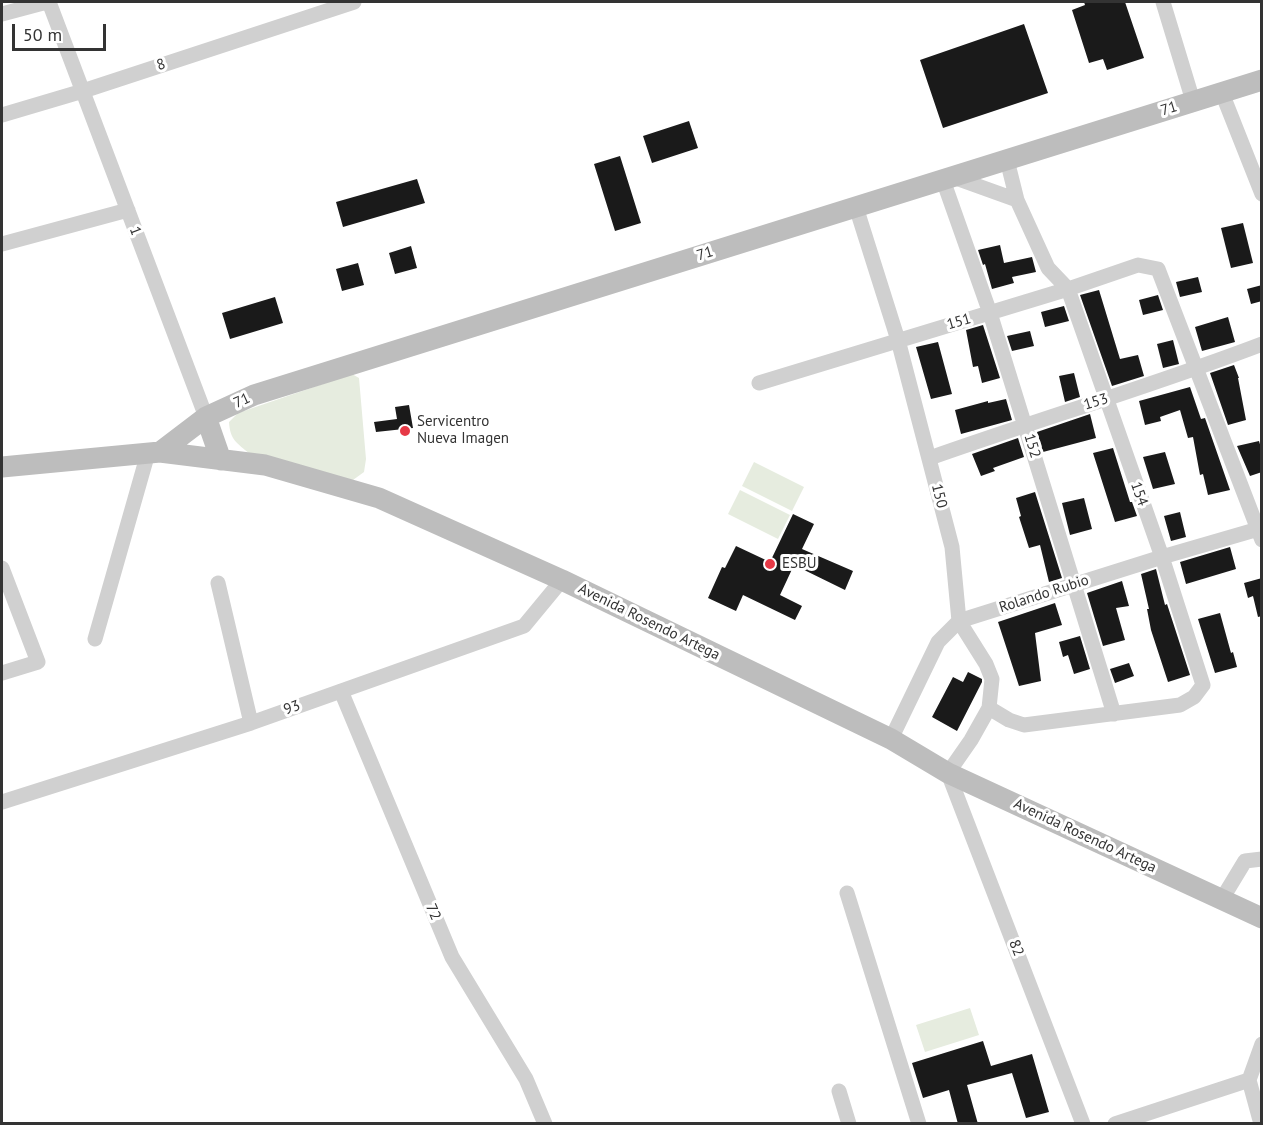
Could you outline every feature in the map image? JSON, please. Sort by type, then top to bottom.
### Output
[{"type":"main road","name":"71","points":[[154,453],[206,417],[254,395],[1262,80]]},
{"type":"main road","name":"1","points":[[206,417],[221,460]]},
{"type":"main road","name":"Avenida Rosendo Artega","points":[[2,467],[154,453],[266,465],[379,498],[562,580],[891,739],[948,773],[1262,918]]},
{"type":"street","points":[[2,14],[48,2]]},
{"type":"street","name":"1","points":[[48,2],[206,417]]},
{"type":"street","name":"8","points":[[2,115],[83,91],[354,2]]},
{"type":"street","points":[[1162,2],[1193,101]]},
{"type":"street","points":[[1222,93],[1262,194]]},
{"type":"street","points":[[1007,160],[1017,200],[1048,268],[1068,289]]},
{"type":"street","points":[[948,178],[1017,200]]},
{"type":"street","name":"152","points":[[948,178],[1114,714]]},
{"type":"street","name":"150","points":[[856,207],[898,340],[930,458],[952,547],[959,621],[986,664],[992,679],[989,708],[972,740],[948,773]]},
{"type":"street","points":[[2,244],[128,210]]},
{"type":"street","name":"151","points":[[759,383],[1068,289],[1138,265],[1158,269],[1197,369]]},
{"type":"street","name":"154","points":[[1068,289],[1203,685],[1194,697],[1180,705],[1114,714]]},
{"type":"street","name":"153","points":[[930,458],[1025,424],[1197,369],[1262,344]]},
{"type":"street","points":[[1197,369],[1260,533]]},
{"type":"street","points":[[95,639],[154,453]]},
{"type":"street","name":"Rolando Rubio","points":[[891,739],[938,642],[959,621],[1161,557],[1260,533]]},
{"type":"street","points":[[2,568],[38,662],[2,673]]},
{"type":"street","name":"93","points":[[2,802],[251,723],[524,626],[562,580]]},
{"type":"street","points":[[218,583],[251,723]]},
{"type":"street","name":"72","points":[[341,691],[452,957],[526,1079],[545,1124]]},
{"type":"street","points":[[989,708],[1009,720],[1024,725],[1114,714]]},
{"type":"street","name":"82","points":[[948,773],[1083,1124]]},
{"type":"street","points":[[1222,899],[1245,861],[1262,858]]},
{"type":"street","points":[[847,892],[919,1124]]},
{"type":"street","points":[[1261,1124],[1249,1080],[1262,1044]]},
{"type":"street","points":[[1115,1124],[1140,1120],[1249,1080]]},
{"type":"street","points":[[839,1091],[849,1124]]},
{"type":"shaded area","points":[[352,374],[359,378],[366,459],[364,472],[353,480],[250,454],[233,437],[229,422],[238,413]]},
{"type":"shaded area","points":[[754,462],[804,487],[792,511],[742,486]]},
{"type":"shaded area","points":[[740,490],[790,515],[778,539],[728,514]]},
{"type":"shaded area","points":[[970,1008],[979,1035],[925,1052],[916,1025]]},
{"type":"building","points":[[1084,2],[1125,2],[1144,58],[1107,70],[1103,59],[1089,63],[1072,10],[1085,5]]},
{"type":"building","points":[[1024,24],[1048,93],[943,128],[920,60]]},
{"type":"building","points":[[689,121],[698,148],[652,163],[643,136]]},
{"type":"building","points":[[620,156],[641,223],[615,231],[594,164]]},
{"type":"building","points":[[417,179],[425,203],[343,227],[336,202]]},
{"type":"building","points":[[1243,223],[1253,263],[1231,268],[1221,228]]},
{"type":"building","points":[[1000,245],[1004,263],[1032,257],[1036,272],[1012,277],[1014,283],[992,289],[985,264],[983,265],[978,250]]},
{"type":"building","points":[[411,246],[417,268],[395,274],[389,253]]},
{"type":"building","points":[[358,263],[364,285],[342,291],[336,269]]},
{"type":"building","points":[[1198,277],[1202,292],[1180,297],[1176,282]]},
{"type":"building","points":[[1262,285],[1262,301],[1251,304],[1247,289]]},
{"type":"building","points":[[1099,290],[1120,359],[1138,355],[1144,376],[1112,386],[1080,295]]},
{"type":"building","points":[[1158,295],[1163,310],[1143,315],[1139,300]]},
{"type":"building","points":[[275,297],[283,323],[230,339],[222,313]]},
{"type":"building","points":[[1064,306],[1069,321],[1045,327],[1041,312]]},
{"type":"building","points":[[1228,317],[1235,342],[1202,351],[1195,327]]},
{"type":"building","points":[[983,325],[1000,378],[982,383],[978,366],[973,367],[966,330]]},
{"type":"building","points":[[1030,331],[1034,346],[1012,351],[1007,336]]},
{"type":"building","points":[[1173,340],[1179,364],[1163,368],[1157,344]]},
{"type":"building","points":[[938,342],[952,394],[931,399],[916,347]]},
{"type":"building","points":[[1234,365],[1239,378],[1246,420],[1228,425],[1210,373]]},
{"type":"building","points":[[1074,373],[1080,397],[1065,402],[1059,376]]},
{"type":"building","points":[[1190,387],[1201,419],[1205,418],[1230,490],[1208,495],[1203,474],[1200,475],[1193,437],[1188,438],[1180,410],[1160,417],[1161,421],[1145,425],[1139,401]]},
{"type":"building","points":[[1006,399],[1012,420],[961,434],[955,410],[988,401],[988,403]]},
{"type":"building","points":[[409,405],[413,428],[376,432],[374,422],[397,419],[395,407]]},
{"type":"building","points":[[1090,414],[1096,438],[1043,452],[1037,432]]},
{"type":"building","points":[[1018,438],[1024,457],[993,468],[995,471],[981,476],[972,454]]},
{"type":"building","points":[[1259,441],[1262,451],[1262,472],[1250,476],[1237,446]]},
{"type":"building","points":[[1113,448],[1130,502],[1137,516],[1115,522],[1093,453]]},
{"type":"building","points":[[1165,452],[1175,484],[1153,489],[1143,457]]},
{"type":"building","points":[[1035,492],[1062,578],[1049,582],[1040,545],[1029,548],[1019,517],[1021,516],[1016,498]]},
{"type":"building","points":[[1084,498],[1092,529],[1070,535],[1062,503]]},
{"type":"building","points":[[1180,512],[1186,537],[1171,541],[1164,516]]},
{"type":"building","points":[[793,514],[814,524],[802,549],[853,571],[845,590],[794,565],[780,595],[802,606],[795,620],[743,595],[736,611],[708,598],[722,567],[725,568],[736,546],[770,562]]},
{"type":"building","points":[[1230,547],[1236,569],[1186,584],[1180,562]]},
{"type":"building","points":[[1156,569],[1165,605],[1167,604],[1190,675],[1168,682],[1151,630],[1141,574]]},
{"type":"building","points":[[1262,578],[1262,616],[1258,617],[1253,596],[1248,598],[1244,583]]},
{"type":"building","points":[[1122,581],[1129,606],[1116,608],[1125,640],[1103,646],[1087,593]]},
{"type":"building","points":[[1055,603],[1062,625],[1035,633],[1041,681],[1019,686],[998,622]]},
{"type":"building","points":[[1220,613],[1237,667],[1215,673],[1198,619]]},
{"type":"building","points":[[1080,636],[1090,669],[1074,674],[1068,655],[1063,657],[1059,642]]},
{"type":"building","points":[[1129,663],[1134,676],[1115,683],[1110,669]]},
{"type":"building","points":[[968,672],[982,679],[982,682],[957,731],[932,717],[953,677],[963,682]]},
{"type":"building","points":[[983,1041],[991,1066],[1032,1054],[1049,1112],[1026,1118],[1012,1073],[967,1085],[978,1124],[958,1124],[949,1090],[923,1098],[912,1063]]},
{"type":"place","name":"Servicentro Nueva Imagen","points":[[405,431]]},
{"type":"place","name":"ESBU","points":[[770,564]]}]
